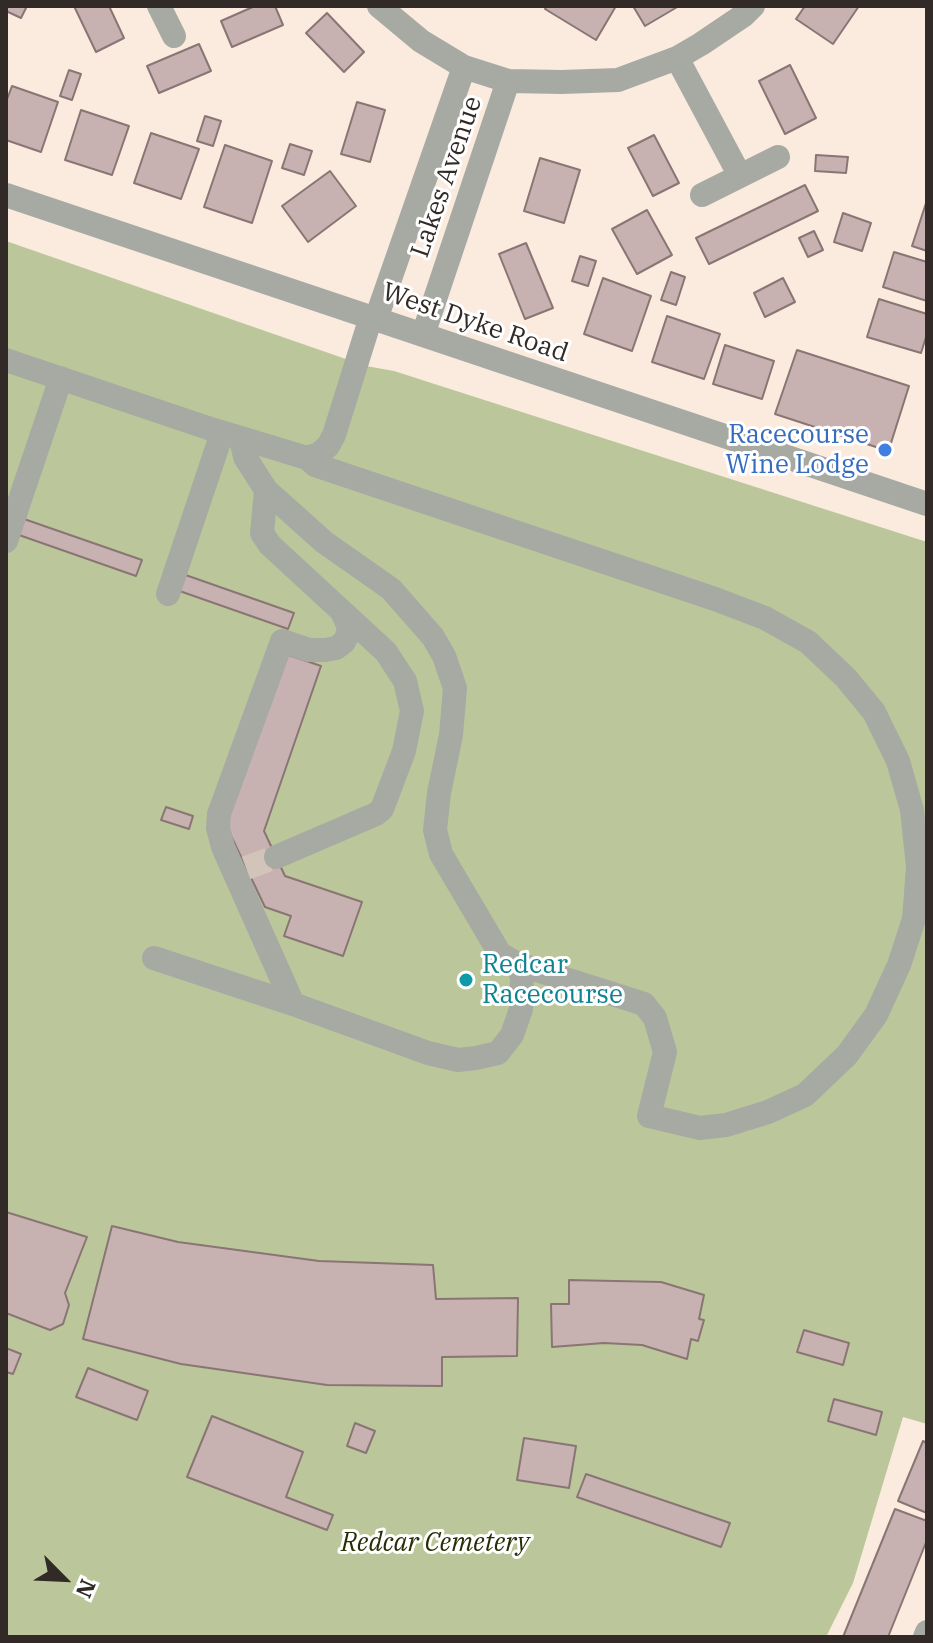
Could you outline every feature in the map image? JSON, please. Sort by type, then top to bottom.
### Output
[{"type":"street","points":[[159,6],[174,36]]},
{"type":"street","points":[[379,6],[421,41],[464,67],[508,81],[562,82],[618,80],[677,58],[753,6]]},
{"type":"street","points":[[677,58],[740,176]]},
{"type":"street","name":"Lakes Avenue","points":[[307,458],[319,454],[334,435],[464,67]]},
{"type":"street","name":"Lakes Avenue","points":[[423,335],[508,81]]},
{"type":"street","points":[[702,195],[778,157]]},
{"type":"street","name":"West Dyke Road","points":[[6,195],[926,500]]},
{"type":"street","points":[[6,360],[307,458],[315,465],[765,618],[808,642],[846,678],[874,712],[898,761],[912,810],[918,867],[914,919],[899,965],[876,1015],[847,1055],[805,1095],[768,1112],[726,1125],[700,1128],[649,1116],[665,1052],[655,1018],[644,1004],[518,964],[500,954],[441,854],[435,830],[451,735],[455,688],[444,656],[433,637],[391,589],[324,542],[266,490],[232,436]]},
{"type":"street","points":[[6,541],[61,378]]},
{"type":"street","points":[[168,594],[232,436]]},
{"type":"street","points":[[266,490],[262,533],[270,545],[386,652],[405,681],[412,711],[404,751],[382,809],[276,857]]},
{"type":"street","points":[[293,1004],[240,870],[218,828],[219,814],[282,641],[309,650],[336,648],[344,642],[349,627],[342,612]]},
{"type":"street","points":[[154,958],[428,1053],[458,1060],[498,1053],[512,1035],[521,1009],[522,978],[518,964]]},
{"type":"green space","name":"Redcar Racecourse","points":[[6,241],[366,366],[394,371],[927,542],[927,1424],[903,1417],[853,1583],[826,1637],[6,1637]]},
{"type":"building","points":[[6,6],[27,6],[21,18],[6,11]]},
{"type":"building","points":[[74,6],[109,6],[124,38],[96,52]]},
{"type":"building","points":[[255,6],[275,6],[283,25],[232,47],[221,21]]},
{"type":"building","points":[[547,6],[616,6],[596,40],[545,9]]},
{"type":"building","points":[[633,6],[679,6],[645,26]]},
{"type":"building","points":[[805,6],[859,6],[833,44],[796,19]]},
{"type":"building","points":[[327,13],[364,52],[344,72],[306,33]]},
{"type":"building","points":[[199,44],[211,71],[159,93],[147,66]]},
{"type":"building","points":[[790,65],[816,118],[785,134],[759,81]]},
{"type":"building","points":[[69,70],[81,74],[72,100],[60,96]]},
{"type":"building","points":[[12,86],[58,102],[41,152],[6,140],[6,102]]},
{"type":"building","points":[[357,102],[385,110],[370,162],[341,154]]},
{"type":"building","points":[[81,110],[129,126],[112,175],[65,160]]},
{"type":"building","points":[[205,116],[221,121],[213,146],[197,141]]},
{"type":"building","points":[[151,133],[199,149],[181,199],[134,183]]},
{"type":"building","points":[[654,135],[679,183],[653,196],[628,148]]},
{"type":"building","points":[[290,144],[312,151],[304,175],[282,168]]},
{"type":"building","points":[[225,145],[272,161],[252,223],[204,207]]},
{"type":"building","points":[[816,155],[848,157],[846,173],[815,171]]},
{"type":"building","points":[[540,158],[580,170],[564,223],[524,211]]},
{"type":"building","points":[[330,171],[356,206],[308,242],[282,206]]},
{"type":"building","points":[[805,185],[818,211],[709,264],[696,238]]},
{"type":"building","points":[[927,200],[927,251],[912,246]]},
{"type":"building","points":[[647,210],[672,255],[637,274],[612,229]]},
{"type":"building","points":[[843,213],[871,223],[862,251],[834,242]]},
{"type":"building","points":[[814,231],[823,250],[808,257],[799,238]]},
{"type":"building","points":[[526,243],[553,308],[525,319],[499,254]]},
{"type":"building","points":[[894,252],[927,262],[927,301],[883,287]]},
{"type":"building","points":[[580,256],[596,261],[588,286],[572,281]]},
{"type":"building","points":[[671,272],[685,277],[676,305],[661,300]]},
{"type":"building","points":[[603,278],[651,296],[632,351],[584,334]]},
{"type":"building","points":[[783,278],[795,302],[765,317],[754,293]]},
{"type":"building","points":[[879,299],[927,314],[927,334],[921,353],[867,337]]},
{"type":"building","points":[[667,316],[720,334],[704,379],[652,362]]},
{"type":"building","points":[[725,345],[774,361],[762,399],[713,384]]},
{"type":"building","points":[[797,350],[909,386],[891,443],[879,448],[775,414]]},
{"type":"building","points":[[24,519],[142,560],[136,576],[19,535]]},
{"type":"building","points":[[177,572],[294,613],[288,629],[171,588]]},
{"type":"building","points":[[280,652],[321,666],[264,831],[285,876],[362,902],[343,956],[284,936],[291,916],[265,907],[223,819]]},
{"type":"building","points":[[166,807],[193,816],[189,829],[161,820]]},
{"type":"building","points":[[6,1212],[87,1237],[65,1293],[69,1305],[63,1324],[50,1330],[6,1313]]},
{"type":"building","points":[[112,1226],[178,1242],[319,1261],[433,1265],[436,1299],[518,1298],[517,1356],[442,1357],[442,1386],[327,1385],[181,1364],[83,1339]]},
{"type":"building","points":[[569,1280],[661,1282],[704,1295],[699,1319],[704,1320],[698,1341],[691,1339],[687,1359],[642,1345],[604,1343],[552,1347],[551,1304],[569,1304]]},
{"type":"building","points":[[804,1330],[849,1343],[843,1365],[797,1352]]},
{"type":"building","points":[[6,1348],[21,1354],[13,1374],[6,1372]]},
{"type":"building","points":[[88,1368],[148,1391],[137,1420],[76,1397]]},
{"type":"building","points":[[834,1399],[882,1412],[876,1435],[828,1421]]},
{"type":"building","points":[[212,1416],[303,1452],[286,1497],[333,1515],[327,1530],[187,1477]]},
{"type":"building","points":[[355,1423],[375,1431],[366,1453],[347,1446]]},
{"type":"building","points":[[524,1438],[576,1446],[569,1488],[517,1480]]},
{"type":"building","points":[[923,1441],[927,1443],[927,1513],[898,1501]]},
{"type":"building","points":[[586,1474],[730,1523],[721,1547],[577,1497]]},
{"type":"building","points":[[895,1509],[927,1521],[927,1540],[888,1637],[843,1637]]},
{"type":"tunnel","points":[[246,868],[276,857]]},
{"type":"place","name":"Racecourse Wine Lodge","points":[[885,450]]},
{"type":"place","name":"Redcar Racecourse","points":[[466,980]]},
{"type":"park label","name":"Redcar Cemetery","points":[[435,1543]]}]
